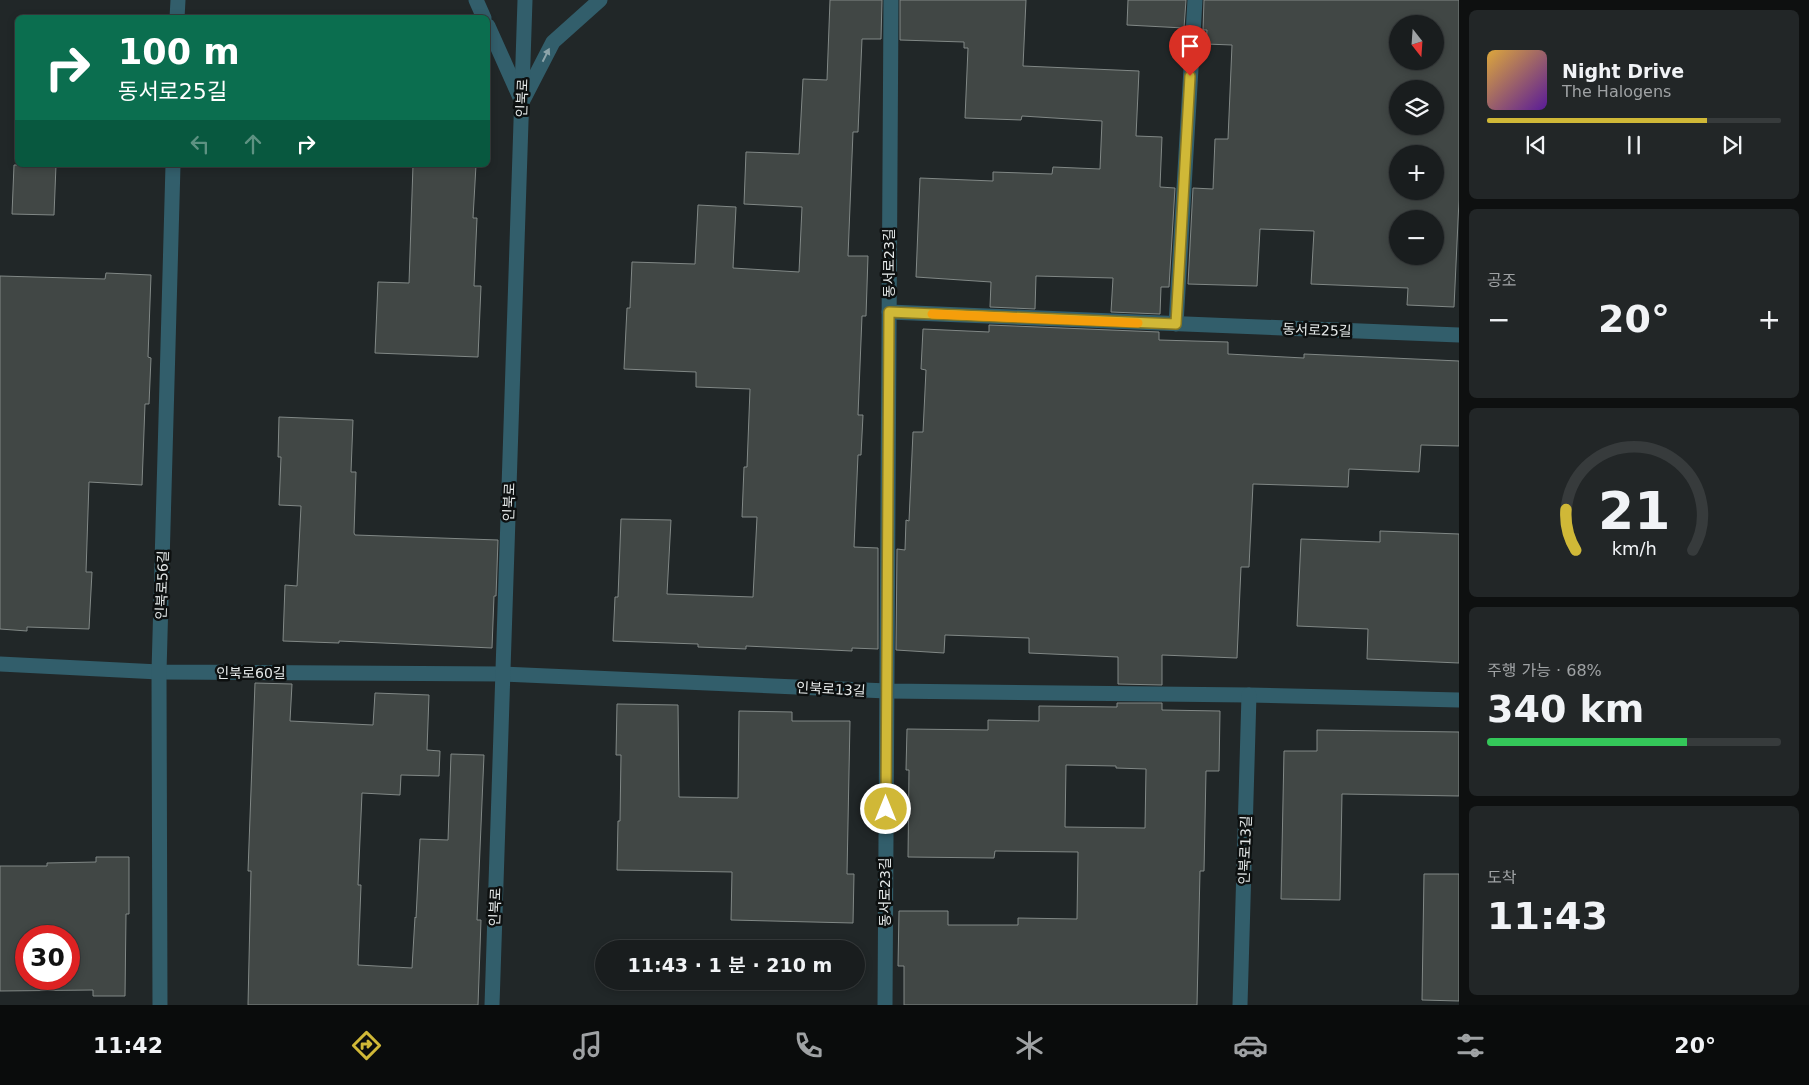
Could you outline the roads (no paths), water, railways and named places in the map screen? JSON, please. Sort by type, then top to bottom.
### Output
[{"type":"street","points":[[177,15],[178,0]]},
{"type":"street","points":[[476,0],[483,15]]},
{"type":"street","name":"인북로","points":[[492,1005],[525,0]]},
{"type":"street","points":[[522,102],[553,42],[600,0]]},
{"type":"street","name":"동서로23길","points":[[885,1005],[891,0]]},
{"type":"street","points":[[1176,324],[1195,0]]},
{"type":"street","points":[[490,30],[522,102]]},
{"type":"street","name":"인북로56길","points":[[160,1005],[160,672],[173,167]]},
{"type":"street","name":"동서로25길","points":[[889,312],[1459,335]]},
{"type":"street","name":"인북로60길","points":[[0,664],[160,672],[503,674]]},
{"type":"street","name":"인북로13길","points":[[503,674],[887,691],[1249,695],[1459,700]]},
{"type":"street","name":"인북로13길","points":[[1240,1005],[1249,695]]}]
